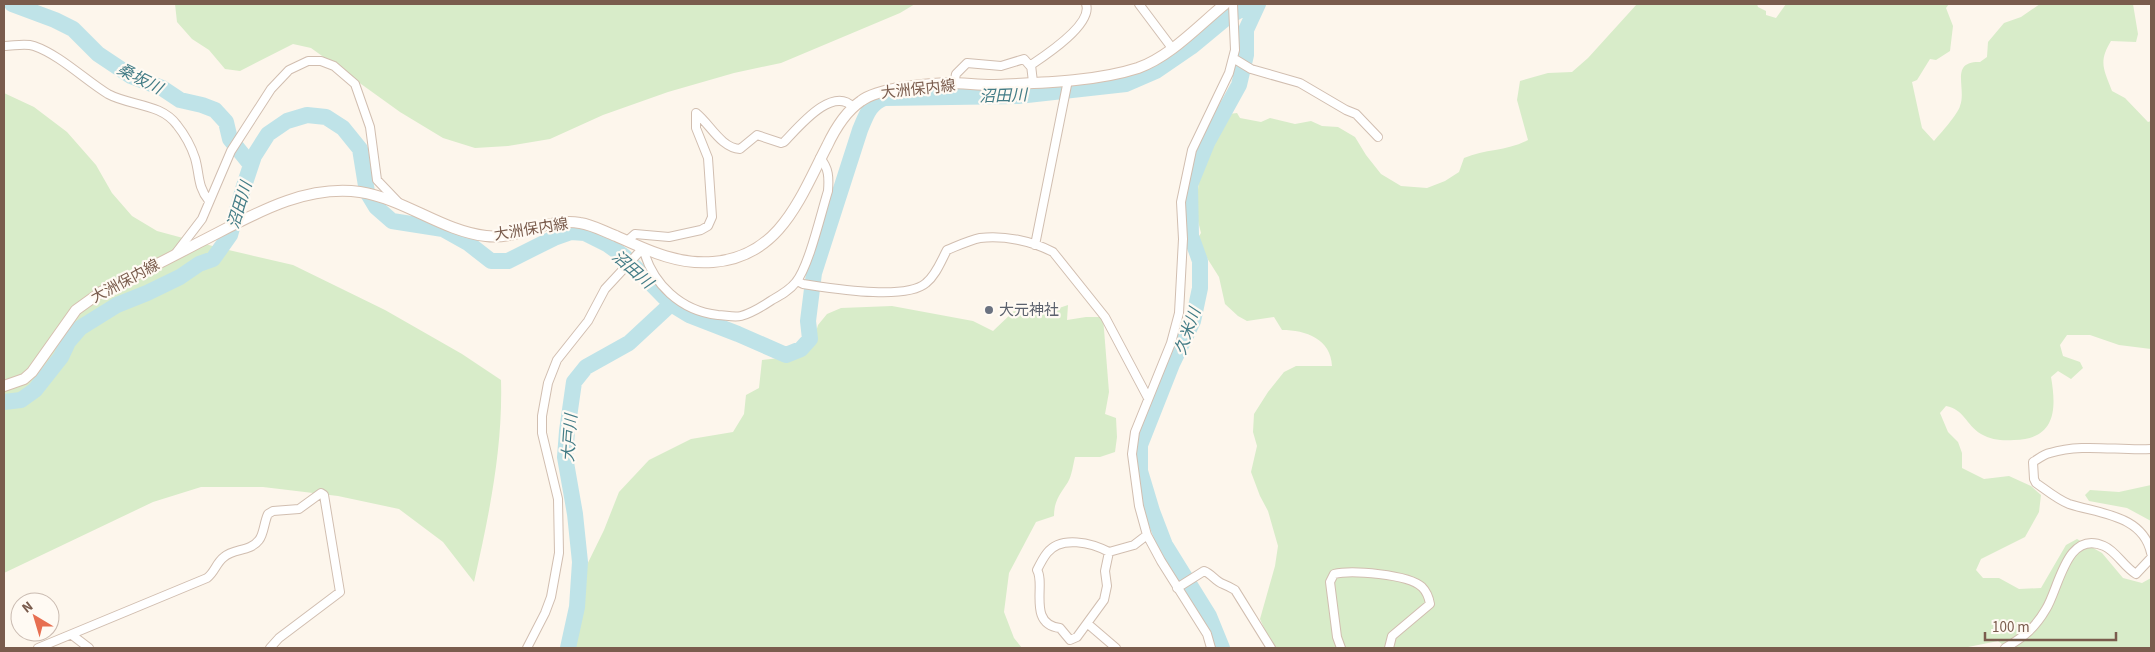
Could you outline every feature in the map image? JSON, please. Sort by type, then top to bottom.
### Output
[{"type":"main road","name":"大洲保内線","points":[[4,386],[24,379],[32,372],[67,320],[86,302],[101,292],[275,205],[314,193],[361,192],[401,205],[472,234],[492,237],[511,235],[551,223],[575,222],[593,225],[667,258],[692,263],[716,262],[752,251],[783,227],[795,209],[832,136],[853,107],[870,95],[887,90],[954,84],[990,85],[1068,82],[1123,72],[1141,67],[1172,48],[1225,4]]},
{"type":"street","points":[[1031,67],[1052,52],[1079,25],[1086,11],[1086,4]]},
{"type":"street","points":[[1139,4],[1172,48]]},
{"type":"street","points":[[1211,648],[1207,634],[1147,535],[1139,506],[1132,454],[1135,432],[1171,343],[1178,313],[1183,239],[1181,202],[1192,150],[1228,73],[1233,58],[1235,50],[1235,23],[1233,4]]},
{"type":"street","points":[[4,46],[27,45],[36,47],[77,71],[108,93],[149,107],[172,118],[196,160],[201,189],[209,201]]},
{"type":"street","points":[[1233,58],[1251,70],[1300,83],[1356,114],[1378,137]]},
{"type":"street","points":[[954,84],[956,74],[967,63],[1001,66],[1024,59],[1031,67],[1033,82]]},
{"type":"street","points":[[173,256],[202,220],[231,151],[271,89],[289,70],[308,61],[321,61],[334,66],[355,84],[370,127],[376,180],[401,205]]},
{"type":"street","points":[[1034,245],[1068,82]]},
{"type":"street","points":[[626,241],[636,234],[669,237],[701,230],[710,223],[712,217],[708,158],[696,128],[696,113],[727,145],[740,149],[757,135],[781,143],[784,142],[807,118],[824,105],[840,100],[848,102],[853,107]]},
{"type":"street","points":[[800,283],[801,273],[828,191],[827,166],[820,158]]},
{"type":"street","points":[[643,248],[646,260],[654,276],[672,297],[687,307],[707,314],[740,316],[762,306],[800,283],[881,293],[917,289],[933,275],[947,250],[980,238],[1007,238],[1034,245],[1053,252],[1105,317],[1148,398]]},
{"type":"street","points":[[527,648],[551,597],[559,552],[558,499],[542,433],[542,416],[548,383],[557,360],[588,321],[605,289],[643,248]]},
{"type":"street","points":[[2151,449],[2129,451],[2107,448],[2071,449],[2049,453],[2033,462],[2036,483],[2068,503],[2126,521],[2141,532],[2149,542],[2151,553]]},
{"type":"street","points":[[38,648],[207,578],[213,574],[223,557],[237,550],[245,550],[259,540],[268,514],[274,511],[299,509],[321,493],[324,495],[328,510],[340,592],[278,638],[270,648]]},
{"type":"street","points":[[1109,552],[1106,571],[1107,586],[1104,600],[1077,637],[1070,640],[1060,628],[1052,627],[1041,611],[1038,596],[1040,574],[1037,570],[1048,551],[1062,544],[1080,542],[1100,547],[1109,552],[1134,545],[1147,535]]},
{"type":"street","points":[[2005,648],[2025,637],[2047,608],[2056,582],[2069,556],[2083,546],[2094,543],[2106,546],[2129,570],[2136,574],[2151,558]]},
{"type":"street","points":[[1179,586],[1204,571],[1211,573],[1222,584],[1228,585],[1235,590],[1271,648]]},
{"type":"street","points":[[1341,648],[1337,637],[1330,582],[1334,574],[1346,571],[1406,579],[1421,586],[1428,596],[1430,604],[1392,636],[1389,648]]},
{"type":"street","points":[[1088,624],[1116,648]]},
{"type":"street","points":[[72,634],[89,648]]},
{"type":"green space","points":[[175,4],[915,4],[900,13],[781,63],[734,73],[668,92],[603,115],[550,139],[508,146],[475,148],[443,138],[400,112],[311,48],[293,44],[240,71],[225,69],[209,50],[192,39],[177,22]]},
{"type":"green space","points":[[1637,4],[1757,4],[1758,7],[1766,11],[1766,15],[1776,18],[1786,4],[1949,4],[1946,8],[1953,26],[1950,51],[1936,60],[1930,59],[1917,80],[1912,82],[1922,128],[1934,141],[1959,110],[1962,99],[1962,71],[1965,66],[1980,62],[1987,57],[1988,42],[2004,23],[2021,17],[2040,4],[2133,4],[2138,34],[2136,42],[2111,41],[2103,61],[2112,91],[2125,98],[2148,122],[2151,121],[2151,349],[2119,345],[2090,335],[2067,335],[2060,345],[2063,356],[2080,362],[2083,368],[2071,379],[2058,371],[2051,377],[2054,401],[2053,412],[2045,429],[2038,435],[2014,440],[1997,440],[1981,434],[1957,410],[1946,406],[1940,413],[1948,432],[1958,442],[1962,453],[1962,468],[1984,479],[2009,476],[2031,486],[2041,495],[2039,512],[2025,537],[1981,559],[1976,570],[1983,578],[1999,578],[2019,589],[2041,588],[2066,545],[2077,539],[2102,553],[2123,578],[2142,583],[2151,578],[2151,648],[2007,648],[1998,641],[1963,648],[1273,648],[1260,619],[1275,566],[1278,546],[1268,511],[1251,472],[1257,446],[1253,432],[1254,414],[1284,372],[1296,366],[1332,366],[1331,357],[1327,349],[1316,338],[1300,332],[1282,330],[1274,317],[1247,321],[1238,316],[1225,304],[1219,277],[1207,258],[1198,238],[1201,233],[1196,213],[1200,166],[1208,147],[1225,125],[1229,114],[1237,113],[1240,118],[1261,122],[1270,118],[1295,124],[1311,121],[1322,126],[1338,127],[1355,137],[1381,174],[1401,186],[1427,188],[1445,181],[1459,172],[1464,158],[1513,146],[1528,140],[1517,100],[1520,81],[1548,73],[1572,72],[1588,58]]},
{"type":"green space","points":[[4,93],[34,107],[67,132],[96,165],[112,193],[132,216],[157,231],[293,265],[385,310],[462,354],[501,380],[500,431],[494,482],[474,582],[443,542],[399,509],[338,496],[263,487],[201,487],[153,502],[4,573]]},
{"type":"green space","points":[[1026,304],[1038,315],[1068,305],[1067,320],[1103,317],[1109,392],[1105,414],[1116,418],[1117,437],[1115,452],[1100,457],[1075,457],[1069,479],[1056,502],[1054,516],[1036,522],[1009,573],[1004,612],[1014,638],[1022,648],[572,648],[575,615],[582,575],[604,530],[619,492],[649,460],[691,439],[733,432],[744,414],[746,395],[759,388],[762,360],[797,356],[813,342],[818,325],[827,314],[841,308],[892,306],[973,321],[993,331],[1014,311]]},
{"type":"green space","points":[[2151,485],[2151,521],[2127,508],[2089,501],[2085,495],[2090,490],[2119,492]]},
{"type":"waterway","name":"桑坂川","points":[[12,4],[55,20],[73,29],[98,54],[131,76],[162,88],[180,100],[215,110],[226,122],[230,139],[251,165]]},
{"type":"waterway","name":"久米川","points":[[1222,648],[1209,616],[1165,545],[1140,471],[1140,445],[1172,364],[1193,321],[1200,288],[1200,261],[1191,236],[1190,185],[1207,143],[1239,85],[1246,55],[1246,30],[1258,4]]},
{"type":"waterway","name":"沼田川","points":[[4,402],[21,400],[35,390],[61,357],[68,342],[80,328],[117,305],[147,293],[180,277],[199,264],[213,259],[230,235],[254,156],[268,134],[287,121],[307,115],[326,117],[343,128],[360,149],[367,192],[376,207],[392,221],[443,229],[468,243],[491,261],[508,261],[554,238],[571,232],[585,233],[607,244],[625,257],[671,304],[689,315],[786,355],[801,349],[810,339],[808,321],[814,273],[860,130],[869,111],[879,101],[884,98],[1018,96],[1126,84],[1156,71],[1191,47],[1226,18],[1245,7],[1256,6]]},
{"type":"waterway","name":"大戸川","points":[[568,648],[577,607],[580,562],[575,514],[565,457],[574,382],[586,367],[629,343],[671,304]]},
{"type":"place","name":"大元神社","points":[[989,310]]}]
